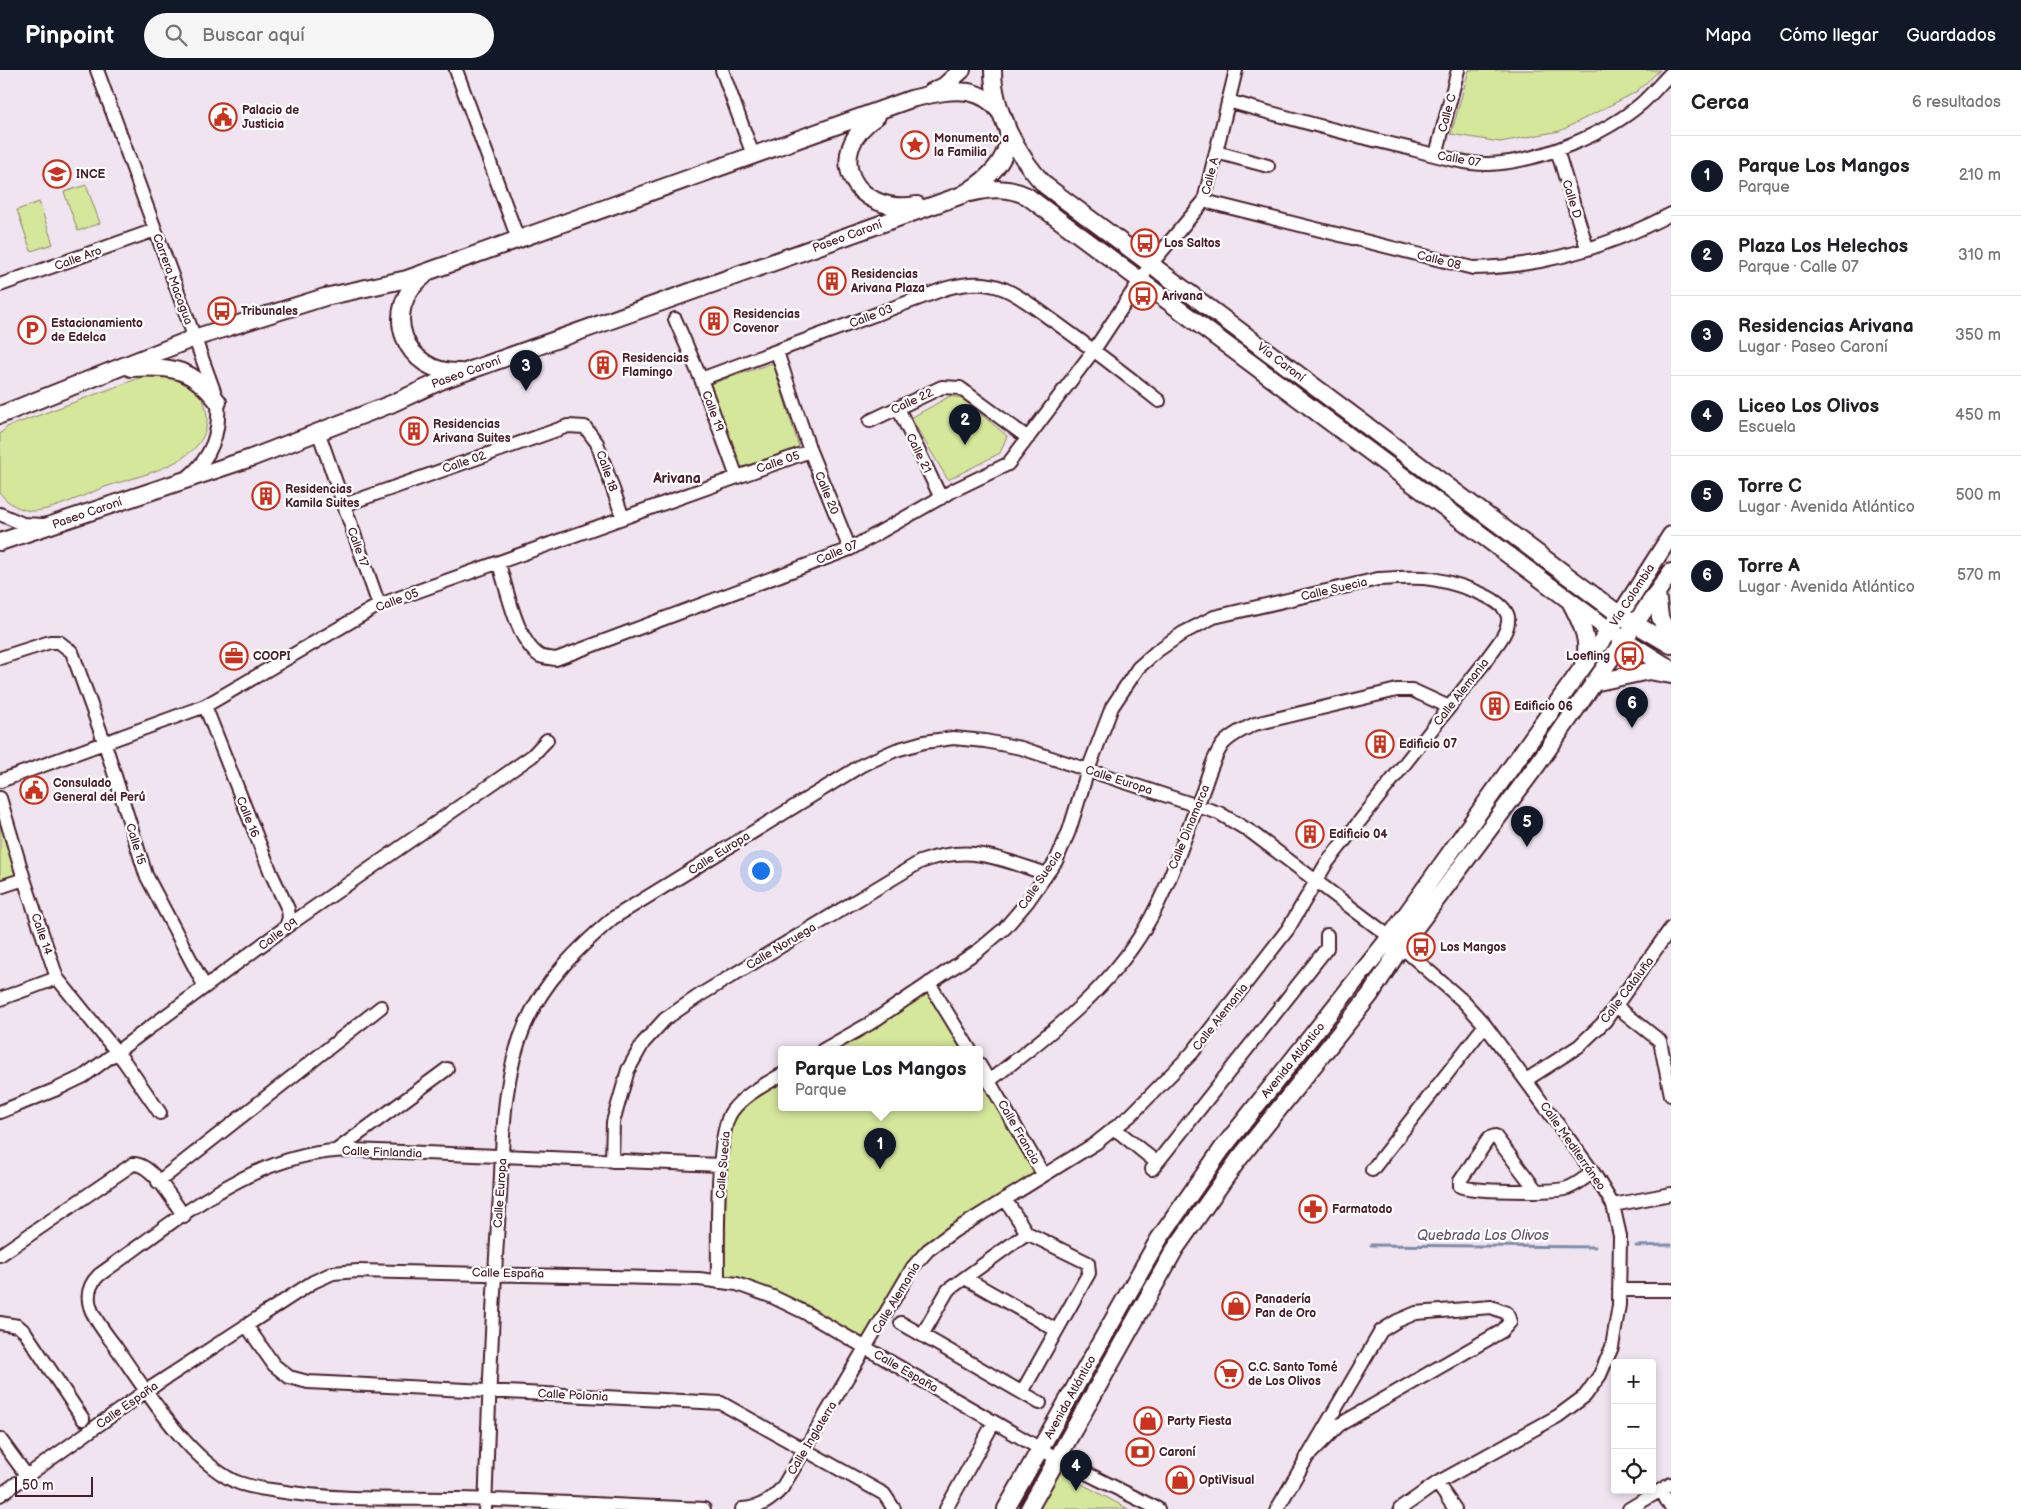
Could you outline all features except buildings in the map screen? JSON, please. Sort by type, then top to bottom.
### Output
[{"type":"main road","points":[[911,99],[944,86],[962,70]]},
{"type":"main road","name":"Vía Caroní","points":[[993,70],[995,89],[1004,118],[1019,152],[1036,176],[1054,193],[1620,615],[1671,645]]},
{"type":"main road","name":"Paseo Caroní","points":[[0,415],[26,403],[194,338],[325,296],[381,286],[434,269],[911,99],[945,93],[967,92],[986,98],[1000,110],[1004,118],[1008,144],[1002,158],[984,179],[962,195],[466,372],[251,458],[0,542]]},
{"type":"main road","name":"Paseo Caroní","points":[[911,99],[876,116],[856,134],[848,161],[852,179],[864,195],[885,205],[913,205],[962,195]]},
{"type":"main road","name":"Vía Caroní","points":[[962,195],[990,189],[1018,192],[1037,203],[1570,601],[1616,634],[1671,669]]},
{"type":"main road","points":[[434,269],[415,282],[405,298],[401,318],[405,340],[416,356],[434,369],[443,372],[466,372]]},
{"type":"main road","points":[[116,368],[155,366],[185,372],[206,386],[218,402]]},
{"type":"main road","points":[[0,426],[26,403]]},
{"type":"main road","name":"Vía Colombia","points":[[1616,634],[1620,615],[1671,535]]},
{"type":"main road","name":"Vía Colombia","points":[[1616,634],[1635,623],[1671,572]]},
{"type":"main road","points":[[1599,599],[1629,596],[1637,586]]},
{"type":"main road","points":[[1657,593],[1660,617],[1671,641]]},
{"type":"main road","points":[[1570,601],[1586,635],[1586,657],[1579,673]]},
{"type":"main road","name":"Avenida Atlántico","points":[[1029,1509],[1175,1249],[1238,1160],[1370,994],[1396,942],[1579,673],[1616,634]]},
{"type":"main road","name":"Avenida Atlántico","points":[[1006,1509],[1159,1239],[1222,1149],[1396,942],[1537,765],[1593,683],[1616,634]]},
{"type":"main road","points":[[1593,683],[1649,671],[1671,675]]},
{"type":"street","name":"Carrera Macagua","points":[[97,70],[218,402],[217,430],[209,456],[200,467],[184,480]]},
{"type":"street","points":[[456,70],[518,239]]},
{"type":"street","points":[[722,70],[753,155]]},
{"type":"street","name":"Calle A","points":[[1140,280],[1151,264],[1204,201],[1236,70]]},
{"type":"street","name":"Calle C","points":[[1436,155],[1458,70]]},
{"type":"street","name":"Calle 07","points":[[1228,101],[1338,132],[1436,155],[1488,164],[1524,159],[1557,150],[1601,130],[1641,104],[1671,73]]},
{"type":"street","name":"Calle D","points":[[1557,150],[1587,248]]},
{"type":"street","points":[[1216,152],[1268,166]]},
{"type":"street","name":"Calle 08","points":[[1204,201],[1473,268],[1505,268],[1541,263],[1650,225],[1671,214]]},
{"type":"street","name":"Calle Aro","points":[[0,286],[155,230]]},
{"type":"street","name":"Calle 07","points":[[499,564],[522,634],[532,649],[542,657],[556,659],[850,549],[941,498],[1008,464],[1094,350],[1140,280]]},
{"type":"street","name":"Calle 03","points":[[701,379],[962,283],[980,283],[1003,288],[1024,300],[1094,350],[1159,401]]},
{"type":"street","name":"Calle 19","points":[[675,319],[701,379],[737,477]]},
{"type":"street","name":"Calle 20","points":[[777,352],[810,451],[850,549]]},
{"type":"street","name":"Calle 22","points":[[870,421],[942,387],[960,388],[1028,438]]},
{"type":"street","name":"Calle 21","points":[[898,408],[941,498]]},
{"type":"street","name":"Calle 02","points":[[344,505],[568,426],[585,427]]},
{"type":"street","name":"Calle 18","points":[[585,427],[597,442],[623,518]]},
{"type":"street","name":"Calle 17","points":[[318,431],[379,605]]},
{"type":"street","name":"Calle 05","points":[[0,781],[205,706],[379,605],[499,564],[810,451]]},
{"type":"street","points":[[0,514],[23,524],[51,525]]},
{"type":"street","name":"Calle Suecia","points":[[829,1046],[979,950],[1005,928],[1056,861],[1070,831],[1088,770],[1112,707],[1138,668],[1157,651],[1184,633],[1214,618],[1378,579],[1403,577],[1441,580],[1485,595],[1506,609],[1508,618]]},
{"type":"street","name":"Calle Alemania","points":[[866,1348],[913,1267],[928,1250],[954,1231],[1096,1142],[1131,1115],[1192,1053],[1288,929],[1326,864],[1506,631],[1508,618]]},
{"type":"street","name":"Calle 15","points":[[0,658],[50,642],[59,642],[72,652],[146,875],[205,987]]},
{"type":"street","name":"Calle Dinamarca","points":[[989,1081],[1078,1010],[1119,964],[1145,928],[1182,848],[1197,806],[1224,744],[1238,732],[1255,724],[1397,690],[1412,690],[1449,707]]},
{"type":"street","name":"Calle 16","points":[[205,706],[271,873],[288,909],[289,918],[286,927]]},
{"type":"street","name":"Calle Europa","points":[[485,1504],[495,1273],[507,1086],[525,1025],[540,997],[557,972],[587,940],[613,918],[862,765],[896,750],[924,742],[953,738],[985,741],[1021,748],[1219,813],[1251,832],[1396,942]]},
{"type":"street","name":"Calle 09","points":[[0,1112],[58,1090],[84,1076],[286,927],[532,756],[547,740]]},
{"type":"street","name":"Calle 14","points":[[0,798],[24,879],[57,978],[160,1113]]},
{"type":"street","name":"Calle Noruega","points":[[612,1161],[612,1122],[628,1070],[643,1044],[665,1018],[700,994],[920,862],[943,854],[965,852],[989,855],[1046,874]]},
{"type":"street","points":[[0,887],[24,879]]},
{"type":"street","name":"Calle Cataluña","points":[[1526,1080],[1579,1046],[1605,1021],[1671,928]]},
{"type":"street","points":[[1114,1128],[1154,1166],[1327,948],[1327,935]]},
{"type":"street","name":"Calle Mediterráneo","points":[[1396,942],[1463,1001],[1485,1025],[1593,1172],[1613,1205],[1620,1236],[1619,1304],[1612,1347],[1600,1375],[1585,1396],[1558,1416],[1437,1483],[1400,1509]]},
{"type":"street","points":[[0,999],[57,978]]},
{"type":"street","points":[[929,983],[968,1046]]},
{"type":"street","points":[[1616,1006],[1660,1041],[1671,1095]]},
{"type":"street","points":[[158,1182],[381,1007]]},
{"type":"street","points":[[1372,1170],[1485,1025]]},
{"type":"street","points":[[337,1150],[447,1069]]},
{"type":"street","name":"Calle Francia","points":[[983,1071],[1043,1174]]},
{"type":"street","name":"Calle Suecia","points":[[718,1282],[720,1165],[725,1128],[731,1112],[742,1100],[778,1077]]},
{"type":"street","points":[[1536,1190],[1495,1136],[1489,1138],[1460,1180],[1460,1186],[1473,1190],[1536,1190],[1564,1189],[1577,1184],[1593,1172]]},
{"type":"street","name":"Calle Finlandia","points":[[146,1391],[91,1312],[87,1293],[91,1282],[225,1187],[261,1169],[292,1158],[337,1150],[720,1165]]},
{"type":"street","points":[[0,1255],[128,1165],[144,1165],[184,1216]]},
{"type":"street","points":[[1613,1205],[1671,1194]]},
{"type":"street","points":[[1005,1199],[1027,1233],[1088,1263],[1089,1273],[1022,1392]]},
{"type":"street","points":[[922,1335],[948,1290],[1027,1233]]},
{"type":"street","name":"Calle España","points":[[0,1495],[146,1391],[290,1295],[333,1273],[358,1271],[495,1273],[736,1284],[773,1297],[866,1348],[1058,1459],[1158,1509]]},
{"type":"street","points":[[965,1278],[1056,1330]]},
{"type":"street","points":[[1619,1290],[1671,1290]]},
{"type":"street","points":[[1277,1509],[1305,1459],[1381,1331],[1416,1312],[1491,1307],[1507,1312],[1510,1322],[1502,1331],[1339,1425],[1305,1459]]},
{"type":"street","points":[[0,1323],[18,1326],[25,1332],[83,1419]]},
{"type":"street","points":[[901,1324],[1040,1403]]},
{"type":"street","name":"Calle Polonia","points":[[246,1325],[274,1365],[289,1377],[308,1382],[721,1403],[884,1494],[894,1509]]},
{"type":"street","name":"Calle Inglaterra","points":[[742,1509],[753,1508],[770,1501],[782,1488],[866,1348]]},
{"type":"street","points":[[146,1391],[194,1452],[213,1468],[236,1482],[264,1489],[318,1496],[485,1504],[704,1509]]},
{"type":"street","points":[[946,1509],[994,1422]]},
{"type":"street","points":[[0,1439],[26,1476]]},
{"type":"street","points":[[1437,1483],[1455,1509]]},
{"type":"street","points":[[1629,1509],[1666,1487],[1671,1508]]},
{"type":"green space","points":[[1469,70],[1660,70],[1636,92],[1560,131],[1500,142],[1451,134]]},
{"type":"green space","points":[[86,185],[100,223],[78,231],[64,192]]},
{"type":"green space","points":[[39,202],[53,244],[31,251],[17,210]]},
{"type":"green space","points":[[773,363],[799,447],[740,469],[710,384]]},
{"type":"green space","points":[[173,374],[192,386],[204,401],[206,408],[205,432],[197,445],[185,456],[153,472],[41,510],[33,511],[19,508],[0,493],[0,434],[7,427],[145,376]]},
{"type":"green space","points":[[950,396],[963,399],[1007,436],[1000,453],[948,480],[911,418]]},
{"type":"green space","points":[[0,820],[19,874],[0,879]]},
{"type":"green space","points":[[929,983],[968,1046],[829,1046]]},
{"type":"green space","points":[[983,1071],[1043,1174],[928,1250],[866,1348],[804,1312],[718,1282],[720,1165],[731,1112],[778,1077],[778,1111],[983,1111]]},
{"type":"green space","points":[[1058,1471],[1128,1509],[1038,1509]]},
{"type":"waterway","name":"Quebrada Los Olivos","points":[[1371,1245],[1595,1247]]},
{"type":"waterway","name":"Quebrada Los Olivos","points":[[1636,1246],[1671,1245]]},
{"type":"place","name":"Palacio de Justicia","points":[[223,117]]},
{"type":"place","name":"Monumento a la Familia","points":[[915,145]]},
{"type":"place","name":"INCE","points":[[57,174]]},
{"type":"place","name":"Los Saltos","points":[[1145,243]]},
{"type":"place","name":"Residencias Arivana Plaza","points":[[832,281]]},
{"type":"place","name":"Arivana","points":[[1143,296]]},
{"type":"place","name":"Tribunales","points":[[222,311]]},
{"type":"place","name":"Residencias Covenor","points":[[714,321]]},
{"type":"place","name":"Estacionamiento de Edelca","points":[[32,330]]},
{"type":"place","name":"Residencias Flamingo","points":[[603,365]]},
{"type":"place","name":"Residencias Arivana","points":[[526,391]]},
{"type":"place","name":"Residencias Arivana Suites","points":[[414,431]]},
{"type":"place","name":"Plaza Los Helechos","points":[[965,445]]},
{"type":"place","name":"Residencias Kamila Suites","points":[[266,496]]},
{"type":"place","name":"COOPI","points":[[234,656]]},
{"type":"place","name":"Loefling","points":[[1629,656]]},
{"type":"place","name":"Edificio 06","points":[[1495,706]]},
{"type":"place","name":"Torre A","points":[[1632,728]]},
{"type":"place","name":"Edificio 07","points":[[1380,744]]},
{"type":"place","name":"Consulado General del Perú","points":[[34,790]]},
{"type":"place","name":"Edificio 04","points":[[1310,834]]},
{"type":"place","name":"Torre C","points":[[1527,847]]},
{"type":"place","name":"Los Mangos","points":[[1421,947]]},
{"type":"place","name":"Parque Los Mangos","points":[[880,1169]]},
{"type":"place","name":"Farmatodo","points":[[1313,1209]]},
{"type":"place","name":"Panadería Pan de Oro","points":[[1236,1306]]},
{"type":"place","name":"C.C. Santo Tomé de Los Olivos","points":[[1229,1374]]},
{"type":"place","name":"Party Fiesta","points":[[1148,1421]]},
{"type":"place","name":"Caroní","points":[[1140,1452]]},
{"type":"place","name":"OptiVisual","points":[[1180,1480]]},
{"type":"place","name":"Liceo Los Olivos","points":[[1076,1491]]},
{"type":"district","name":"Arivana","points":[[677,478]]}]
